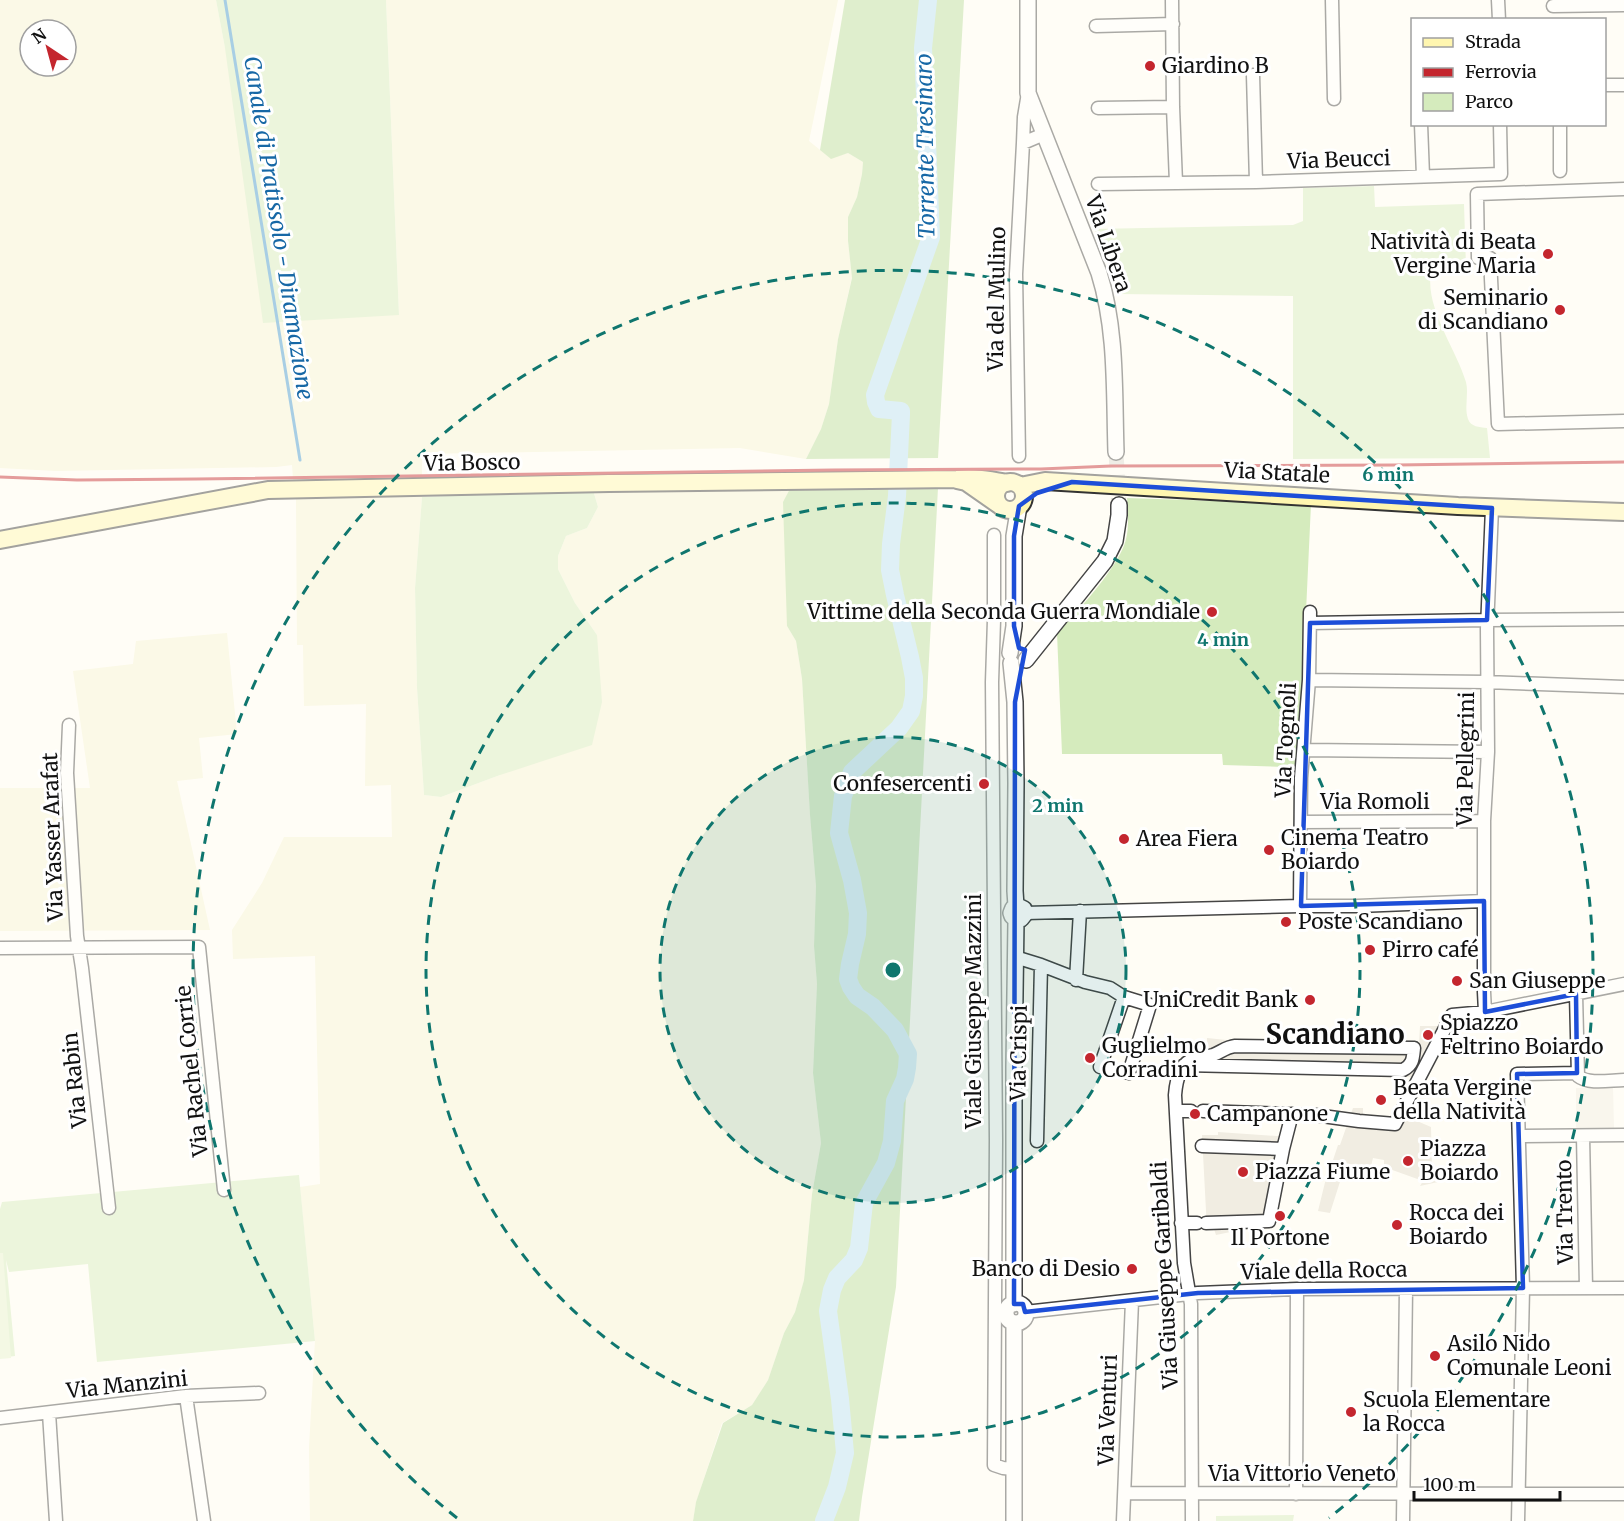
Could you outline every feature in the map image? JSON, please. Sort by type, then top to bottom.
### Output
[{"type":"main road","name":"Via Statale","points":[[953,479],[979,478],[1011,498],[1045,481],[1492,508],[1624,512]]},
{"type":"main road","name":"Via Bosco","points":[[0,540],[268,490],[953,479]]},
{"type":"main road","points":[[953,479],[1011,498]]},
{"type":"street","name":"Via del Mulino","points":[[1019,456],[1016,274],[1024,117],[1028,93],[1028,0]]},
{"type":"street","points":[[1172,0],[1176,183]]},
{"type":"street","points":[[1332,0],[1334,99]]},
{"type":"street","points":[[1498,0],[1499,18]]},
{"type":"street","points":[[1562,18],[1558,6],[1624,5]]},
{"type":"street","points":[[1096,26],[1173,24]]},
{"type":"street","points":[[1253,75],[1256,182]]},
{"type":"street","points":[[1606,85],[1624,85]]},
{"type":"street","name":"Via Libera","points":[[1028,93],[1106,295],[1112,348],[1116,452]]},
{"type":"street","points":[[1098,108],[1173,106]]},
{"type":"street","points":[[1421,126],[1423,176]]},
{"type":"street","name":"Via Beucci","points":[[1098,184],[1256,182],[1501,174],[1500,126]]},
{"type":"street","points":[[1560,126],[1560,171]]},
{"type":"street","points":[[1023,142],[1044,134]]},
{"type":"street","points":[[1624,189],[1477,194],[1478,258],[1490,258],[1498,424],[1624,421]]},
{"type":"street","name":"Viale Giuseppe Mazzini","points":[[994,535],[992,682],[996,1140],[994,1465],[1014,1469],[1014,1323],[1008,1319],[1006,1313],[1008,1307],[1020,1308],[1015,957],[1019,913],[1015,891],[1015,702],[1018,656],[1014,626],[1014,536],[1011,498]]},
{"type":"street","points":[[1018,656],[1044,638],[1105,561],[1115,542],[1119,505]]},
{"type":"street","name":"Via Pellegrini","points":[[1485,1012],[1484,821],[1488,752],[1487,620],[1492,508]]},
{"type":"street","name":"Via Tognoli","points":[[1300,906],[1302,778],[1309,681],[1310,617],[1487,620]]},
{"type":"street","points":[[1487,620],[1624,619]]},
{"type":"street","points":[[1309,681],[1486,682],[1624,687]]},
{"type":"street","name":"Via Yasser Arafat","points":[[69,725],[67,773],[78,948]]},
{"type":"street","points":[[1305,750],[1488,752]]},
{"type":"street","name":"Via Romoli","points":[[1301,822],[1484,821]]},
{"type":"street","points":[[1019,913],[1484,901]]},
{"type":"street","points":[[1076,980],[1080,911]]},
{"type":"street","name":"Via Rachel Corrie","points":[[78,948],[199,947],[224,1190]]},
{"type":"street","points":[[0,948],[78,948]]},
{"type":"street","name":"Via Rabin","points":[[78,948],[109,1208]]},
{"type":"street","points":[[1015,957],[1076,980],[1110,988],[1124,997],[1150,1005],[1129,1074],[1100,1067],[1124,997]]},
{"type":"street","name":"Via Crispi","points":[[1037,1142],[1041,965]]},
{"type":"street","points":[[1176,1111],[1315,1115],[1395,1124],[1452,1015],[1485,1012],[1624,984]]},
{"type":"street","points":[[1576,994],[1579,1076]]},
{"type":"street","points":[[1293,1068],[1294,1046]]},
{"type":"street","points":[[1230,1047],[1414,1048],[1412,1062],[1403,1070],[1184,1065],[1188,1061],[1213,1055],[1230,1047]]},
{"type":"street","name":"Via Giuseppe Garibaldi","points":[[1184,1065],[1176,1087],[1176,1111],[1190,1146],[1181,1223],[1184,1263],[1190,1294],[1192,1521]]},
{"type":"street","points":[[1518,1521],[1523,1288],[1518,1074],[1579,1076],[1593,1081],[1624,1080]]},
{"type":"street","points":[[1181,1223],[1269,1221],[1283,1149],[1293,1114]]},
{"type":"street","points":[[1519,1136],[1624,1135]]},
{"type":"street","name":"Via Trento","points":[[1583,1136],[1586,1288]]},
{"type":"street","points":[[1190,1146],[1283,1149]]},
{"type":"street","name":"Viale della Rocca","points":[[1020,1308],[1132,1301],[1190,1294],[1297,1289],[1624,1288]]},
{"type":"street","points":[[1296,1494],[1297,1289]]},
{"type":"street","points":[[1404,1521],[1406,1289]]},
{"type":"street","name":"Via Venturi","points":[[1123,1521],[1132,1301]]},
{"type":"street","name":"Via Manzini","points":[[0,1418],[186,1396],[259,1393]]},
{"type":"street","points":[[186,1396],[204,1521]]},
{"type":"street","points":[[49,1413],[56,1521]]},
{"type":"street","points":[[1014,1469],[1014,1521]]},
{"type":"street","name":"Via Vittorio Veneto","points":[[1125,1493],[1624,1494]]},
{"type":"highlighted area","points":[[1072,482],[1492,508],[1487,620],[1310,623],[1301,906],[1484,901],[1485,1012],[1576,994],[1577,1073],[1517,1074],[1523,1288],[1198,1293],[1025,1312],[1023,1304],[1014,1304],[1015,702],[1025,650],[1019,648],[1014,626],[1014,536],[1019,506],[1037,493]]},
{"type":"shaded area","points":[[0,0],[216,0],[225,48],[399,315],[386,0],[838,0],[809,141],[830,158],[848,153],[863,162],[857,197],[848,217],[852,277],[838,339],[829,404],[821,429],[806,459],[740,448],[422,454],[422,497],[415,588],[417,688],[424,795],[441,797],[500,775],[597,635],[575,603],[558,569],[558,556],[566,536],[587,528],[598,507],[593,490],[791,487],[787,626],[796,641],[802,679],[816,886],[814,946],[817,984],[813,1073],[821,1143],[812,1194],[804,1280],[795,1312],[784,1333],[768,1380],[752,1405],[722,1423],[696,1503],[693,1521],[310,1521],[309,1447],[315,1341],[300,1187],[320,1184],[315,956],[233,959],[232,930],[262,883],[284,837],[392,837],[391,785],[365,786],[366,704],[304,706],[303,645],[297,645],[296,498],[292,465],[56,471],[0,468]]},
{"type":"shaded area","points":[[227,633],[237,734],[199,738],[203,778],[177,781],[210,930],[0,931],[0,788],[90,788],[73,671],[133,664],[136,641]]},
{"type":"shaded area","points":[[1420,1026],[1442,1026],[1413,1077],[1206,1069],[1207,1038],[1236,1041],[1419,1044]]},
{"type":"shaded area","points":[[1613,1087],[1614,1128],[1576,1129],[1576,1088]]},
{"type":"shaded area","name":"Piazza Boiardo","points":[[1353,1108],[1363,1108],[1363,1120],[1392,1120],[1396,1112],[1431,1127],[1432,1168],[1438,1182],[1420,1186],[1423,1181],[1384,1167],[1384,1160],[1373,1158],[1370,1170],[1346,1163],[1330,1213],[1318,1211],[1329,1166],[1340,1145]]},
{"type":"shaded area","name":"Piazza Fiume","points":[[1218,1132],[1290,1137],[1272,1227],[1216,1235],[1214,1229],[1207,1230],[1202,1135],[1218,1135]]},
{"type":"green space","points":[[216,0],[386,0],[399,315],[263,323],[225,48]]},
{"type":"green space","points":[[845,0],[964,0],[938,458],[806,459],[821,429],[829,404],[838,339],[852,278],[848,217],[857,197],[862,174],[863,162],[848,153],[831,159],[820,150]]},
{"type":"green space","points":[[1374,186],[1375,207],[1464,204],[1466,267],[1432,268],[1430,282],[1441,326],[1466,382],[1466,410],[1469,422],[1478,427],[1487,428],[1490,458],[1293,459],[1293,296],[1118,294],[1094,229],[1293,225],[1303,221],[1303,188]]},
{"type":"green space","points":[[791,487],[938,488],[896,1287],[859,1521],[693,1521],[696,1502],[723,1423],[752,1405],[768,1380],[784,1333],[795,1312],[804,1280],[812,1194],[821,1143],[813,1073],[817,984],[814,946],[816,886],[802,679],[796,641],[787,626],[783,502]]},
{"type":"green space","points":[[593,490],[598,507],[587,528],[566,536],[558,556],[558,569],[575,603],[597,635],[602,702],[592,745],[441,797],[424,795],[417,688],[415,588],[422,497]]},
{"type":"green space","points":[[1127,498],[1311,504],[1299,763],[1286,767],[1223,765],[1222,754],[1062,754],[1057,633],[1102,582],[1123,548],[1128,530]]},
{"type":"green space","points":[[299,1175],[315,1341],[97,1362],[88,1264],[9,1272],[6,1260],[15,1356],[0,1358],[0,1209],[2,1202]]},
{"type":"green space","points":[[0,1253],[3,1253],[11,1358],[0,1359]]},
{"type":"green space","points":[[1294,1515],[1293,1521],[1216,1521],[1216,1516]]},
{"type":"waterway","name":"Canale di Pratissolo - Diramazione","points":[[225,0],[300,460]]},
{"type":"waterway","name":"Torrente Tresinaro","points":[[824,1521],[837,1487],[845,1453],[828,1311],[837,1278],[854,1260],[859,1248],[864,1203],[886,1163],[892,1141],[895,1101],[905,1079],[908,1054],[895,1030],[873,1007],[857,996],[848,979],[857,934],[858,913],[839,833],[843,796],[852,772],[899,728],[911,711],[914,696],[914,678],[890,570],[897,496],[901,411],[879,409],[875,395],[931,237],[923,48],[928,0]]},
{"type":"tunnel","points":[[1116,452],[1119,505]]},
{"type":"railway","points":[[0,477],[77,480],[197,479],[1041,469],[1111,466],[1624,462]]},
{"type":"place","name":"Giardino B","points":[[1150,66]]},
{"type":"place","name":"Natività di Beata Vergine Maria","points":[[1548,254]]},
{"type":"place","name":"Seminario di Scandiano","points":[[1560,310]]},
{"type":"place","name":"Vittime della Seconda Guerra Mondiale","points":[[1212,612]]},
{"type":"place","name":"Confesercenti","points":[[984,784]]},
{"type":"place","name":"Area Fiera","points":[[1124,839]]},
{"type":"place","name":"Cinema Teatro Boiardo","points":[[1269,850]]},
{"type":"place","name":"Poste Scandiano","points":[[1286,922]]},
{"type":"place","name":"Pirro café","points":[[1370,950]]},
{"type":"place","name":"San Giuseppe","points":[[1457,981]]},
{"type":"place","name":"UniCredit Bank","points":[[1310,1000]]},
{"type":"place","name":"Spiazzo Feltrino Boiardo","points":[[1428,1035]]},
{"type":"place","name":"Guglielmo Corradini","points":[[1090,1058]]},
{"type":"place","name":"Beata Vergine della Natività","points":[[1381,1100]]},
{"type":"place","name":"Campanone","points":[[1195,1114]]},
{"type":"place","name":"Piazza Boiardo","points":[[1408,1161]]},
{"type":"place","name":"Piazza Fiume","points":[[1243,1172]]},
{"type":"place","name":"Il Portone","points":[[1280,1216]]},
{"type":"place","name":"Rocca dei Boiardo","points":[[1397,1225]]},
{"type":"place","name":"Banco di Desio","points":[[1132,1269]]},
{"type":"place","name":"Asilo Nido Comunale Leoni","points":[[1435,1356]]},
{"type":"place","name":"Scuola Elementare la Rocca","points":[[1351,1412]]},
{"type":"district","name":"Scandiano","points":[[1335,1035]]}]
